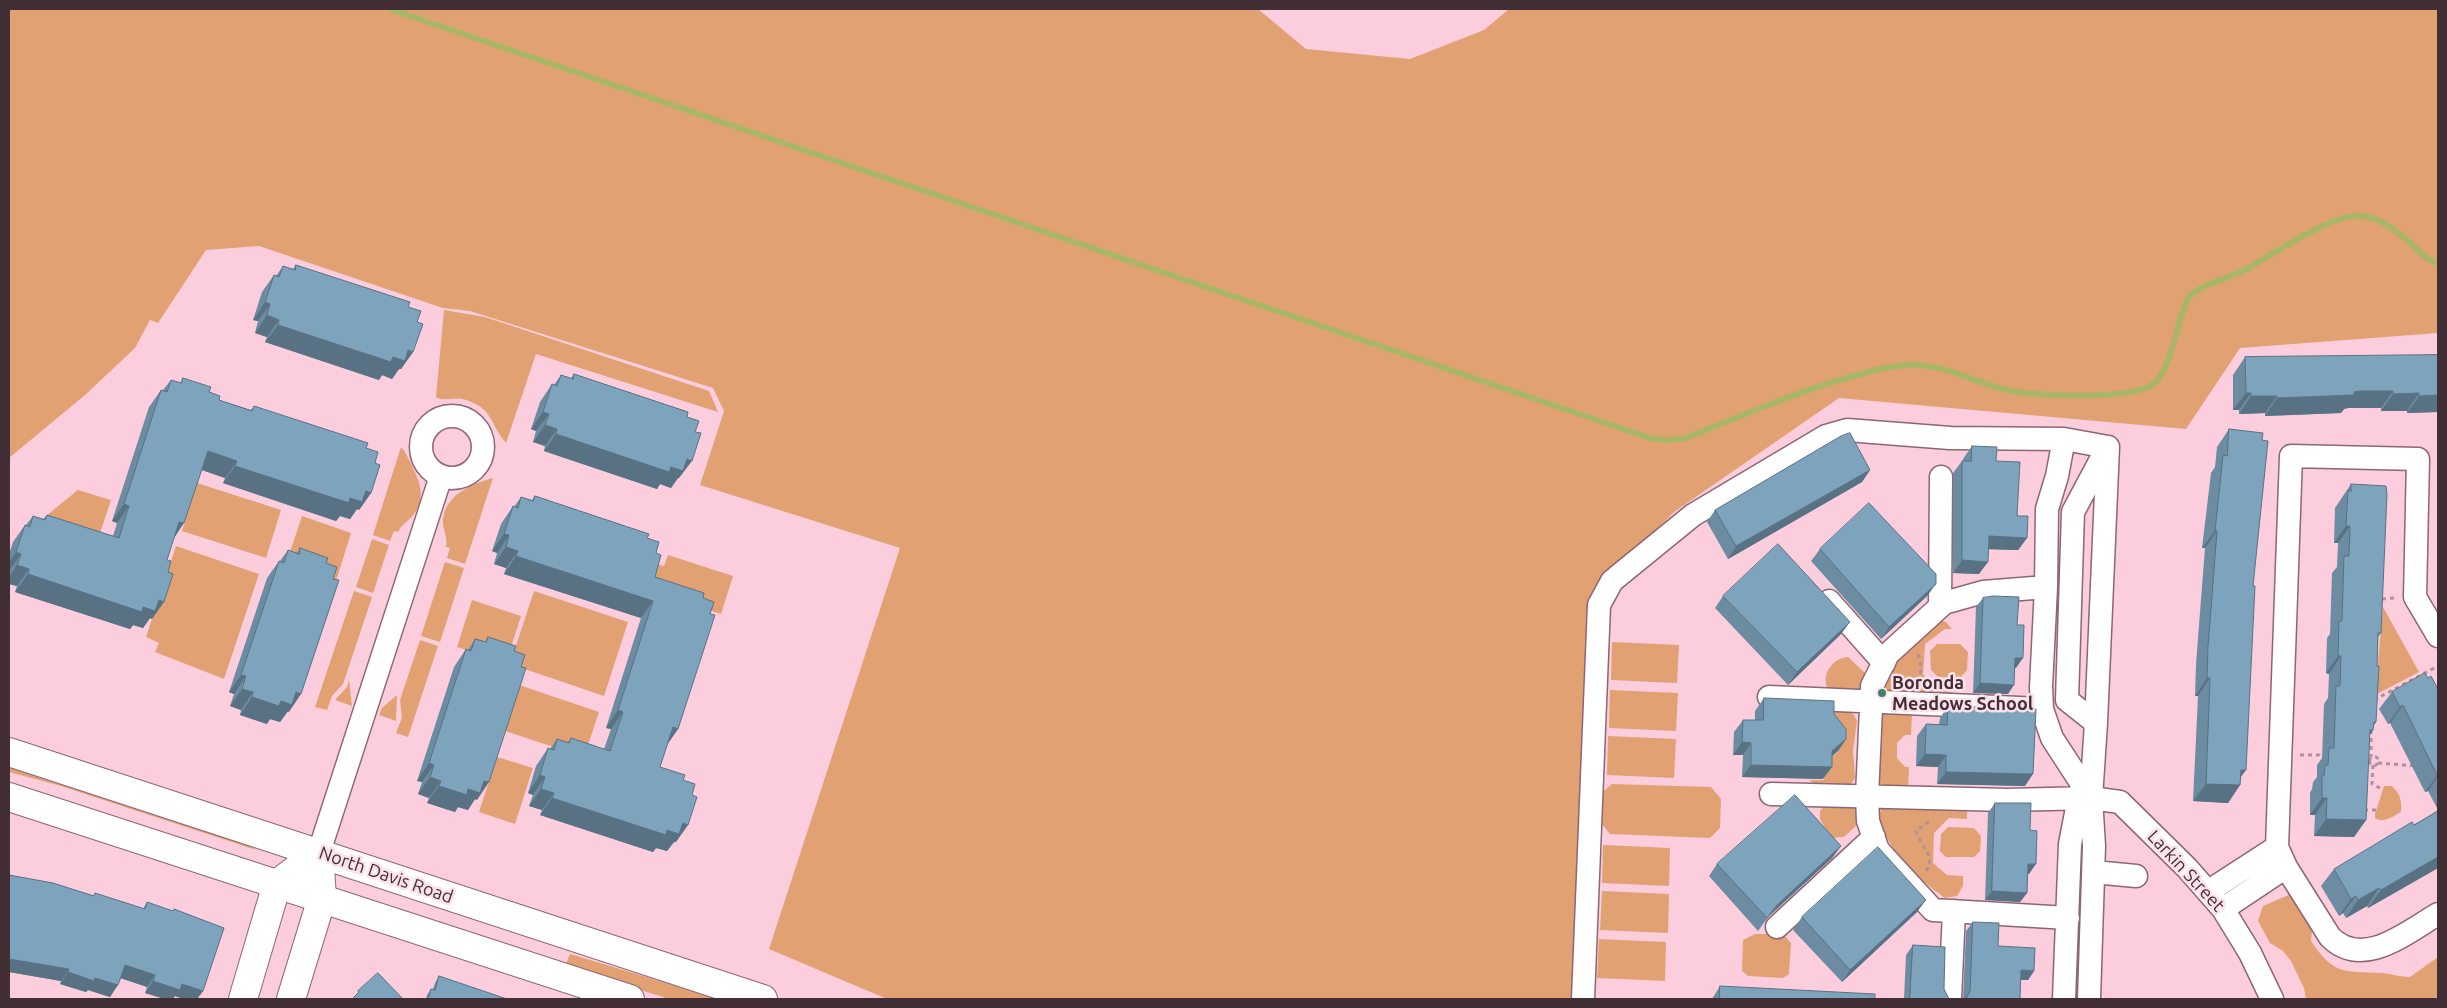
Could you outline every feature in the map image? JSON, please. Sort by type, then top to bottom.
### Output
[{"type":"main road","name":"North Davis Road","points":[[9,752],[763,999]]},
{"type":"main road","points":[[9,797],[630,999]]},
{"type":"main road","points":[[243,999],[277,884],[319,852]]},
{"type":"main road","points":[[291,999],[322,898],[319,852]]},
{"type":"street","points":[[1582,999],[1599,605],[1612,581],[1693,515],[1826,436],[1847,430],[1950,438],[2064,439],[2108,447]]},
{"type":"street","points":[[2064,439],[2057,476],[2047,509],[2046,587],[2041,687],[2042,709],[2052,738],[2091,798]]},
{"type":"street","points":[[2089,999],[2094,872],[2091,798],[2108,447]]},
{"type":"street","points":[[2096,723],[2067,700],[2073,512],[2108,447]]},
{"type":"street","points":[[2438,636],[2415,597],[2418,459],[2291,456],[2277,847],[2286,867],[2330,937],[2338,945],[2350,950],[2374,949],[2438,914]]},
{"type":"street","points":[[319,852],[441,476]]},
{"type":"street","points":[[1940,606],[1941,477]]},
{"type":"street","points":[[1815,586],[1884,663]]},
{"type":"street","points":[[2046,587],[1983,592],[1940,606],[1888,654],[1872,686],[1867,796],[1868,821],[1878,850],[1933,910],[2068,918]]},
{"type":"street","points":[[1769,697],[2042,709]]},
{"type":"street","name":"Larkin Street","points":[[1771,794],[1943,798],[2091,798],[2120,802],[2209,891],[2223,909],[2250,952],[2272,999]]},
{"type":"street","points":[[2064,999],[2070,844],[2076,813],[2091,798]]},
{"type":"street","points":[[1777,927],[1874,837]]},
{"type":"street","points":[[2209,891],[2277,847]]},
{"type":"street","points":[[2223,909],[2286,867]]},
{"type":"street","points":[[2094,872],[2136,876]]},
{"type":"street","points":[[1950,999],[1954,911]]},
{"type":"path","points":[[2381,607],[2382,598],[2415,597]]},
{"type":"path","points":[[1913,631],[1918,635],[1916,648],[1921,666],[1918,704]]},
{"type":"path","points":[[2372,692],[2371,702],[2438,666]]},
{"type":"path","points":[[2369,761],[2372,757],[2371,720]]},
{"type":"path","points":[[2280,755],[2319,755],[2324,760],[2333,760]]},
{"type":"path","points":[[2372,757],[2377,758],[2372,784],[2382,789]]},
{"type":"path","points":[[2360,761],[2369,761],[2375,764],[2414,766],[2422,762]]},
{"type":"path","points":[[1911,886],[1930,866],[1925,845],[1916,831],[1937,814],[1942,806],[1943,798]]},
{"type":"path","points":[[2358,810],[2376,810]]},
{"type":"shaded area","points":[[9,9],[1258,9],[1306,49],[1410,59],[1484,30],[1509,9],[2438,10],[2438,333],[2240,348],[2186,429],[1839,398],[1674,512],[1593,594],[1575,999],[887,999],[769,949],[900,548],[700,485],[724,411],[713,388],[470,311],[443,308],[259,246],[206,250],[158,323],[150,320],[135,348],[85,395],[9,458]]},
{"type":"shaded area","points":[[444,310],[485,317],[709,391],[718,412],[536,354],[506,443],[490,417],[480,407],[463,399],[442,399],[436,397]]},
{"type":"shaded area","points":[[401,447],[418,479],[421,494],[419,505],[414,514],[398,532],[394,531],[390,541],[373,535]]},
{"type":"shaded area","points":[[493,478],[465,564],[447,558],[450,548],[446,547],[443,524],[447,506],[459,493],[467,488]]},
{"type":"shaded area","points":[[197,483],[281,510],[266,558],[182,531]]},
{"type":"shaded area","points":[[78,490],[111,500],[96,545],[41,520]]},
{"type":"shaded area","points":[[302,516],[351,533],[336,581],[286,564]]},
{"type":"shaded area","points":[[372,539],[389,545],[373,593],[356,587]]},
{"type":"shaded area","points":[[176,546],[259,574],[224,679],[155,652],[159,643],[146,637]]},
{"type":"shaded area","points":[[668,555],[733,576],[721,614],[644,589],[652,563],[664,566]]},
{"type":"shaded area","points":[[445,562],[464,568],[440,642],[421,636]]},
{"type":"shaded area","points":[[354,591],[372,597],[343,684],[332,696],[327,710],[315,707]]},
{"type":"shaded area","points":[[534,591],[628,622],[604,696],[510,664]]},
{"type":"shaded area","points":[[472,600],[521,616],[506,663],[457,647]]},
{"type":"shaded area","points":[[2383,607],[2419,672],[2375,695]]},
{"type":"shaded area","points":[[1939,620],[1946,622],[1952,629],[1945,629],[1925,644],[1923,674],[1933,690],[1952,692],[1951,698],[1887,694],[1883,684],[1891,666]]},
{"type":"shaded area","points":[[420,640],[438,646],[408,737],[396,733],[402,718],[400,700]]},
{"type":"shaded area","points":[[1612,642],[1679,645],[1677,683],[1611,680]]},
{"type":"shaded area","points":[[1937,644],[1960,644],[1968,652],[1967,670],[1960,678],[1938,677],[1931,670],[1930,651]]},
{"type":"shaded area","points":[[1848,657],[1866,674],[1862,690],[1829,691],[1826,680],[1829,669],[1837,661]]},
{"type":"shaded area","points":[[349,680],[352,706],[335,700],[347,687]]},
{"type":"shaded area","points":[[519,685],[599,712],[584,757],[505,731]]},
{"type":"shaded area","points":[[1610,690],[1678,693],[1676,731],[1609,728]]},
{"type":"shaded area","points":[[397,695],[396,721],[379,715],[382,708]]},
{"type":"shaded area","points":[[1799,709],[1848,710],[1854,715],[1857,721],[1853,750],[1855,778],[1849,787],[1815,786],[1810,780],[1824,780],[1825,758],[1830,758],[1838,752],[1838,741]]},
{"type":"shaded area","points":[[1884,713],[1912,713],[1911,735],[1905,735],[1897,743],[1897,758],[1905,767],[1909,767],[1908,789],[1883,788],[1877,779],[1880,716]]},
{"type":"shaded area","points":[[1608,736],[1676,739],[1674,778],[1607,775]]},
{"type":"shaded area","points":[[497,757],[533,768],[515,824],[479,812]]},
{"type":"shaded area","points":[[9,765],[246,844],[256,850],[61,786],[9,772]]},
{"type":"shaded area","points":[[1612,784],[1711,787],[1721,799],[1720,828],[1710,838],[1610,834],[1600,822],[1600,794]]},
{"type":"shaded area","points":[[2384,786],[2392,786],[2397,792],[2401,801],[2401,812],[2388,819],[2378,820],[2375,818],[2375,814]]},
{"type":"shaded area","points":[[1825,805],[1857,805],[1860,822],[1844,837],[1831,838],[1820,819],[1820,811]]},
{"type":"shaded area","points":[[1883,807],[1967,808],[1967,819],[1949,818],[1934,833],[1933,863],[1947,875],[1963,876],[1963,886],[1957,896],[1945,898],[1904,863],[1889,841],[1878,816]]},
{"type":"shaded area","points":[[1948,827],[1974,828],[1981,836],[1980,851],[1974,857],[1946,857],[1940,851],[1941,834]]},
{"type":"shaded area","points":[[1603,845],[1670,848],[1669,886],[1602,883]]},
{"type":"shaded area","points":[[1602,891],[1669,894],[1668,933],[1600,930]]},
{"type":"shaded area","points":[[2291,894],[2312,930],[2311,941],[2319,952],[2334,966],[2349,971],[2410,977],[2438,957],[2438,997],[2432,999],[2306,999],[2304,988],[2291,961],[2283,951],[2270,943],[2258,921],[2263,906]]},
{"type":"shaded area","points":[[1755,934],[1783,934],[1791,943],[1789,974],[1783,978],[1748,976],[1742,971],[1743,940]]},
{"type":"shaded area","points":[[1599,939],[1666,942],[1665,981],[1597,978]]},
{"type":"shaded area","points":[[570,954],[720,999],[669,999],[565,966]]},
{"type":"building","points":[[296,265],[410,302],[408,307],[421,311],[417,322],[423,324],[413,352],[408,350],[405,361],[393,357],[391,362],[278,325],[279,320],[267,315],[270,304],[265,302],[274,275],[279,277],[283,266],[295,270]]},
{"type":"building","points":[[2438,355],[2438,395],[2419,396],[2419,393],[2393,394],[2393,391],[2360,391],[2354,392],[2354,395],[2277,398],[2277,396],[2251,396],[2251,393],[2246,393],[2245,357]]},
{"type":"building","points":[[574,374],[688,412],[687,417],[699,421],[695,432],[701,433],[692,461],[687,459],[683,471],[671,467],[669,472],[556,434],[557,429],[545,425],[549,414],[543,412],[552,384],[557,386],[561,375],[573,379]]},
{"type":"building","points":[[183,378],[211,387],[209,392],[220,396],[219,400],[252,411],[254,406],[368,443],[366,448],[378,452],[375,463],[380,465],[371,493],[366,491],[362,502],[350,498],[349,503],[235,466],[237,461],[208,451],[184,523],[179,522],[167,560],[171,561],[168,572],[173,574],[164,602],[159,600],[155,611],[143,607],[142,612],[28,574],[29,569],[17,565],[21,554],[16,552],[25,525],[30,527],[33,516],[45,520],[47,515],[119,538],[129,506],[124,504],[161,390],[167,392],[171,380],[181,383]]},
{"type":"building","points":[[2229,429],[2263,433],[2262,440],[2268,441],[2253,586],[2255,586],[2246,770],[2241,770],[2240,785],[2206,784],[2210,678],[2207,678],[2208,647],[2217,531],[2215,531],[2223,455],[2227,456]]},
{"type":"building","points":[[1850,433],[1870,470],[1736,546],[1715,510],[1841,436]]},
{"type":"building","points":[[1972,446],[1997,447],[1996,461],[2020,462],[2017,516],[2028,516],[2027,538],[1989,536],[1988,562],[1962,560],[1962,461],[1971,461]]},
{"type":"building","points":[[2351,484],[2386,486],[2387,494],[2381,633],[2378,633],[2377,666],[2379,666],[2376,722],[2374,722],[2373,730],[2370,730],[2366,820],[2326,819],[2327,798],[2322,798],[2322,775],[2324,776],[2325,765],[2328,765],[2329,748],[2334,748],[2336,686],[2340,686],[2341,656],[2338,656],[2339,621],[2342,621],[2344,556],[2349,556],[2350,526],[2346,526],[2348,491],[2351,491]]},
{"type":"building","points":[[535,496],[649,534],[647,538],[659,542],[656,553],[661,555],[655,577],[704,593],[703,598],[714,602],[710,614],[715,615],[678,729],[673,727],[660,767],[685,775],[683,780],[695,784],[692,795],[697,797],[688,825],[683,823],[679,834],[667,830],[666,835],[552,798],[554,793],[541,789],[545,777],[540,775],[548,748],[554,750],[557,739],[569,743],[571,738],[610,751],[623,712],[618,710],[653,601],[516,556],[518,551],[506,547],[509,535],[504,534],[513,506],[518,508],[521,497],[533,501]]},
{"type":"building","points":[[1869,503],[1936,574],[1936,584],[1889,627],[1820,549]]},
{"type":"building","points":[[1778,544],[1850,622],[1797,672],[1723,596]]},
{"type":"building","points":[[300,548],[328,558],[326,563],[337,567],[333,579],[339,580],[301,694],[296,692],[292,705],[281,701],[279,706],[252,697],[253,692],[242,689],[246,676],[241,675],[279,561],[284,563],[288,550],[299,554]]},
{"type":"building","points":[[1993,596],[2019,597],[2017,625],[2024,625],[2023,658],[2015,658],[2014,685],[1980,683],[1983,598]]},
{"type":"building","points":[[488,637],[516,646],[514,651],[525,655],[521,667],[526,668],[489,782],[484,781],[480,793],[468,789],[467,795],[439,786],[441,781],[430,777],[434,765],[429,763],[466,649],[471,651],[475,639],[486,642]]},
{"type":"building","points":[[2425,673],[2428,678],[2431,676],[2438,689],[2437,775],[2403,705],[2400,707],[2392,692]]},
{"type":"building","points":[[1764,698],[1834,701],[1834,714],[1846,729],[1846,739],[1832,751],[1832,767],[1751,765],[1751,743],[1742,742],[1743,720],[1763,720]]},
{"type":"building","points":[[1948,706],[2036,709],[2033,774],[1946,772],[1946,755],[1925,754],[1926,724],[1947,725]]},
{"type":"building","points":[[1795,795],[1841,846],[1777,905],[1767,918],[1717,864]]},
{"type":"building","points":[[1995,803],[2031,803],[2030,830],[2037,831],[2036,864],[2028,864],[2027,893],[1992,891]]},
{"type":"building","points":[[2438,811],[2438,857],[2381,890],[2379,888],[2358,900],[2356,896],[2351,899],[2334,869],[2412,822],[2414,825]]},
{"type":"building","points":[[1878,847],[1926,900],[1850,970],[1802,917]]},
{"type":"building","points":[[9,875],[53,883],[94,896],[95,893],[145,909],[147,902],[173,911],[174,909],[224,928],[203,991],[182,984],[180,990],[153,981],[155,975],[125,965],[118,985],[95,978],[94,981],[68,972],[69,969],[9,959]]},
{"type":"building","points":[[1973,922],[1999,923],[1998,946],[2035,948],[2034,971],[2021,970],[2020,999],[1963,999],[1967,997],[1970,991]]},
{"type":"building","points":[[1913,945],[1945,947],[1944,989],[1949,999],[1910,999]]},
{"type":"building","points":[[378,973],[403,999],[352,999],[358,991]]},
{"type":"building","points":[[439,976],[507,999],[428,999],[431,989],[435,990]]},
{"type":"building","points":[[1720,986],[1875,994],[1875,999],[1720,999]]},
{"type":"waterway","points":[[390,9],[1650,438],[1666,440],[1683,439],[1791,396],[1835,381],[1901,365],[1940,368],[2007,390],[2039,394],[2104,395],[2140,390],[2152,385],[2163,371],[2188,298],[2193,293],[2245,270],[2302,236],[2335,221],[2349,217],[2362,216],[2381,221],[2429,260],[2438,263]]},
{"type":"place","name":"Boronda Meadows School","points":[[1882,693]]}]
